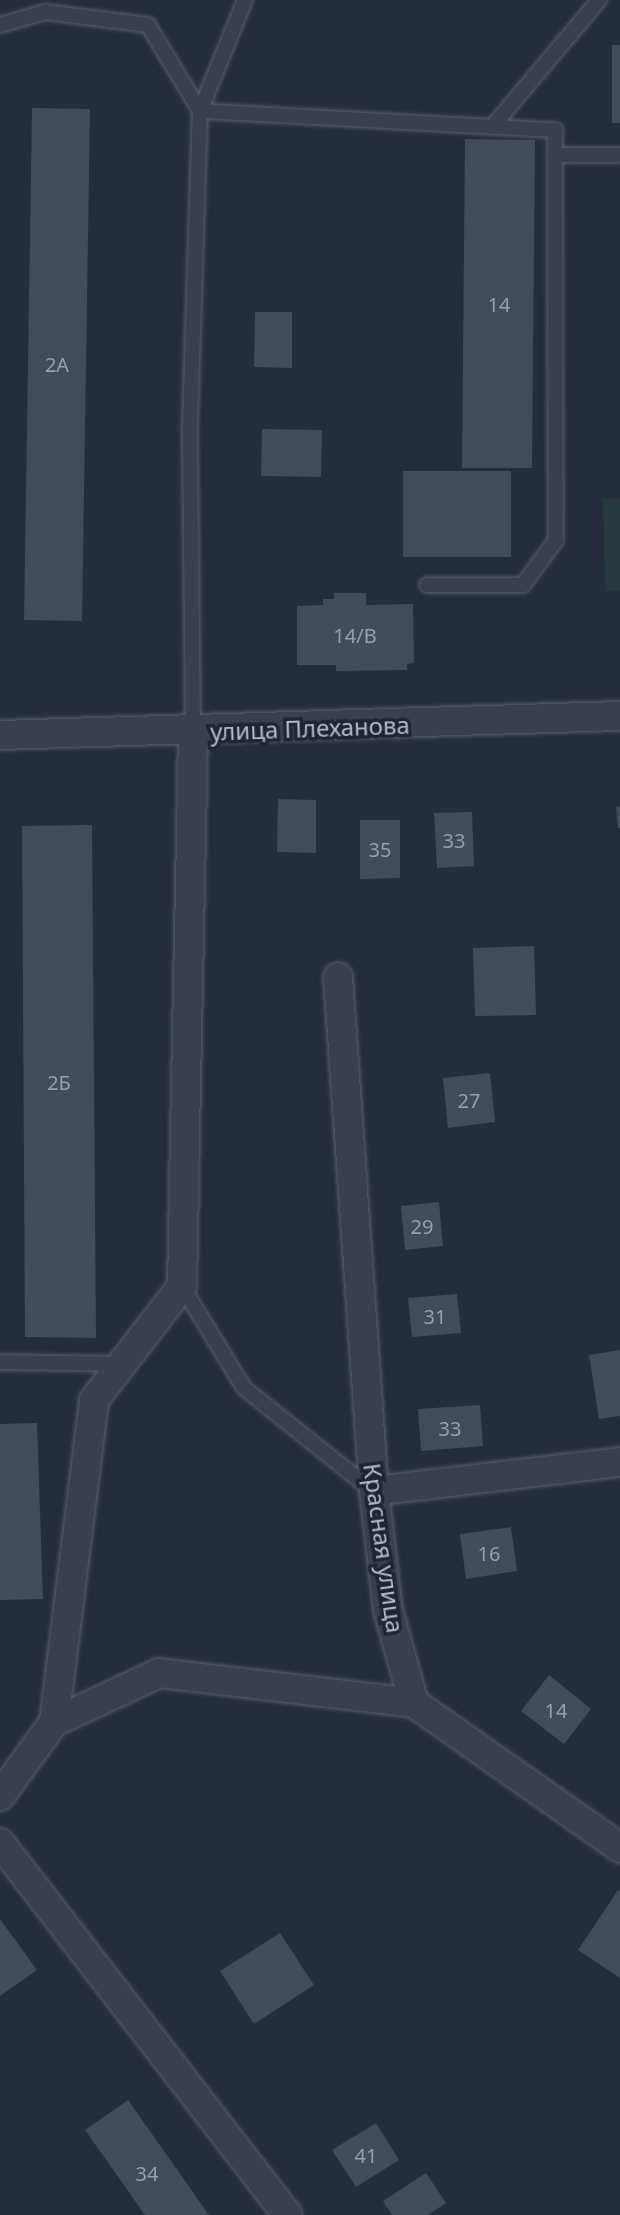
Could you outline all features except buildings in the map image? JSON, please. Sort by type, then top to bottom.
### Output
[{"type":"street","name":"улица Плеханова","points":[[0,735],[193,732],[620,716]]},
{"type":"street","points":[[54,1722],[94,1400],[182,1286],[193,732]]},
{"type":"street","name":"Красная улица","points":[[338,977],[374,1491],[388,1610],[414,1703]]},
{"type":"street","points":[[374,1491],[620,1462]]},
{"type":"street","points":[[0,1796],[54,1722],[159,1673],[414,1703],[620,1848]]},
{"type":"street","points":[[0,1843],[288,2215]]},
{"type":"lane","points":[[193,732],[190,425],[200,111],[245,0]]},
{"type":"lane","points":[[493,126],[599,0]]},
{"type":"lane","points":[[0,25],[45,12],[148,25],[200,111]]},
{"type":"lane","points":[[200,111],[555,130],[556,540],[523,585],[427,585]]},
{"type":"lane","points":[[555,155],[620,155]]},
{"type":"lane","points":[[182,1286],[244,1388],[374,1491]]},
{"type":"lane","points":[[0,1362],[122,1364]]},
{"type":"shaded area","points":[[620,498],[620,591],[605,591],[603,499]]}]
